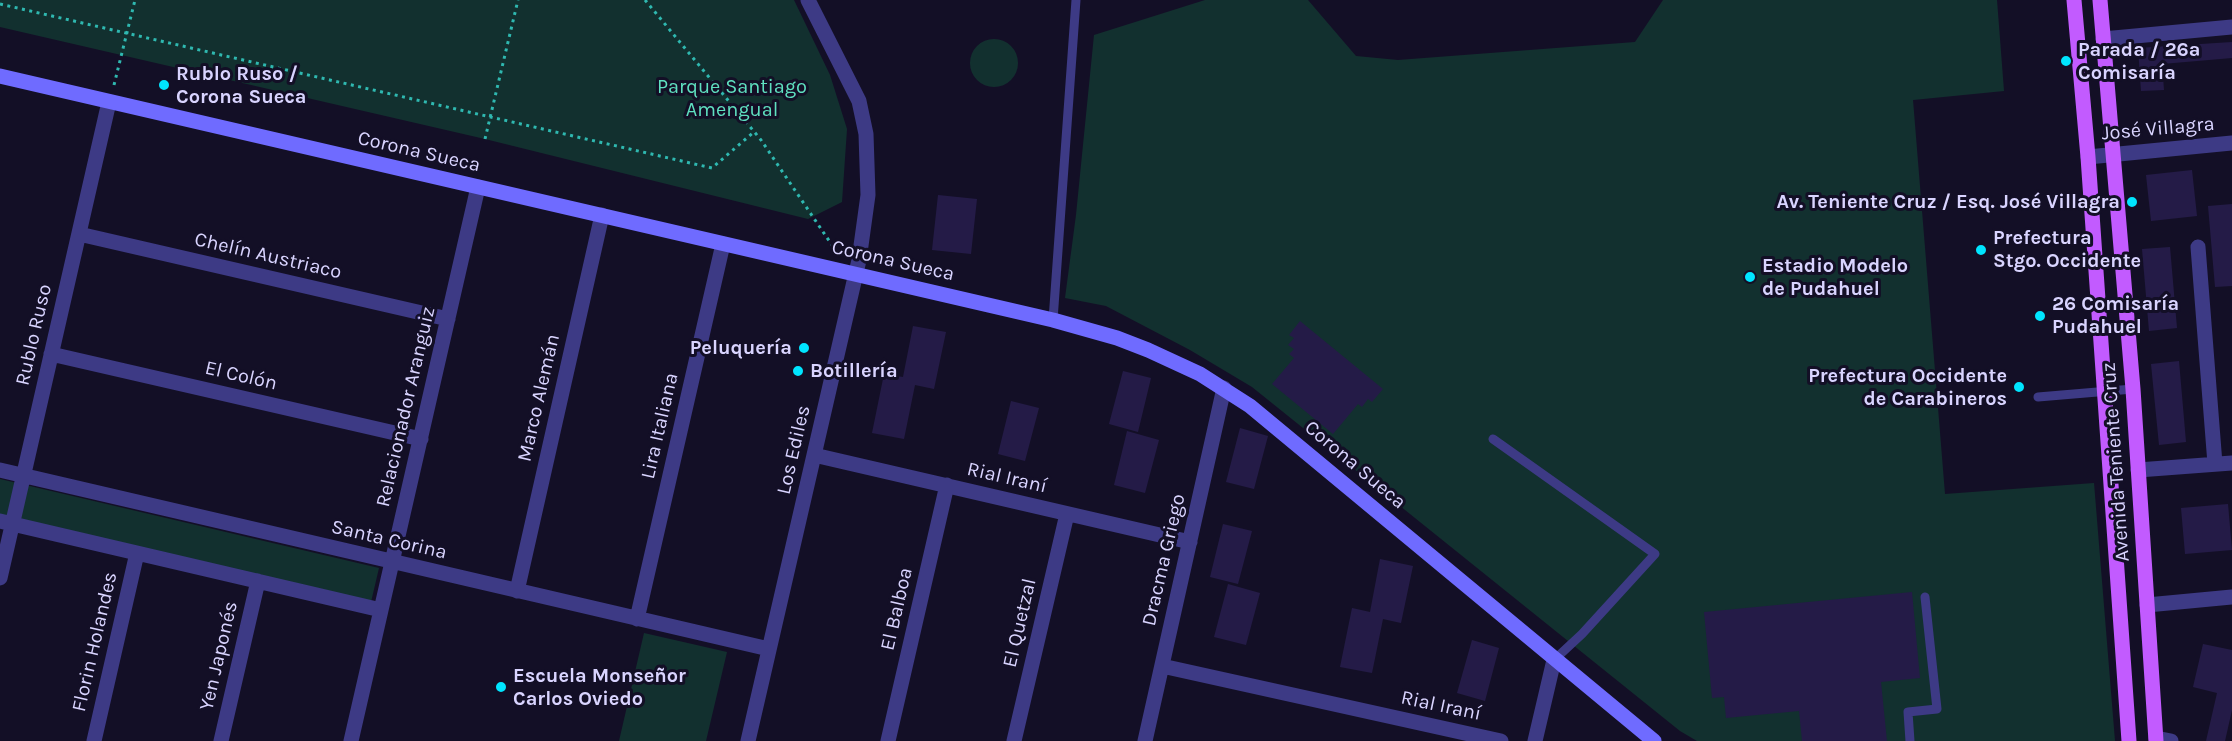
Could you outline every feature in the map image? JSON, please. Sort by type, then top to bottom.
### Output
[{"type":"main road","name":"Avenida Teniente Cruz","points":[[2074,0],[2088,157],[2129,741]]},
{"type":"main road","name":"Avenida Teniente Cruz","points":[[2100,0],[2133,389],[2147,605],[2161,740]]},
{"type":"street","name":"Los Ediles","points":[[748,741],[856,274],[868,195],[866,134],[859,101],[808,0]]},
{"type":"street","points":[[2103,39],[2232,27]]},
{"type":"street","name":"Corona Sueca","points":[[0,76],[1053,320],[1095,331],[1148,350],[1224,388],[1275,425],[1554,660],[1654,741]]},
{"type":"street","name":"Rublo Ruso","points":[[0,578],[6,523],[24,476],[110,102]]},
{"type":"street","name":"José Villagra","points":[[2088,157],[2232,143]]},
{"type":"street","name":"Relacionador Aranguiz","points":[[351,741],[478,187]]},
{"type":"street","name":"Marco Alemán","points":[[517,591],[602,215]]},
{"type":"street","name":"Chelín Austriaco","points":[[79,234],[448,319]]},
{"type":"street","name":"Lira Italiana","points":[[637,619],[723,243]]},
{"type":"street","points":[[2198,247],[2215,464]]},
{"type":"street","name":"El Colón","points":[[51,354],[420,439]]},
{"type":"street","name":"Dracma Griego","points":[[1145,741],[1224,388]]},
{"type":"street","name":"Rial Iraní","points":[[814,455],[1190,542]]},
{"type":"street","points":[[2138,470],[2232,463]]},
{"type":"street","name":"Santa Corina","points":[[0,470],[769,649]]},
{"type":"street","name":"El Balboa","points":[[888,741],[947,486]]},
{"type":"street","name":"El Quetzal","points":[[1014,741],[1067,514]]},
{"type":"street","points":[[6,523],[381,610]]},
{"type":"street","name":"Florin Holandes","points":[[94,741],[137,553]]},
{"type":"street","name":"Yen Japonés","points":[[221,741],[258,581]]},
{"type":"street","points":[[2147,605],[2232,597]]},
{"type":"street","points":[[1535,741],[1554,660]]},
{"type":"street","name":"Rial Iraní","points":[[1162,666],[1501,741]]},
{"type":"lane","points":[[1053,320],[1076,0]]},
{"type":"lane","points":[[2038,397],[2133,389]]},
{"type":"lane","points":[[1492,439],[1656,554],[1582,634],[1554,660]]},
{"type":"lane","points":[[1910,741],[1908,712],[1937,709],[1925,597]]},
{"type":"path","points":[[110,102],[135,0]]},
{"type":"path","points":[[485,139],[518,0]]},
{"type":"path","points":[[645,0],[754,131],[840,257]]},
{"type":"path","points":[[0,4],[712,168],[754,131]]},
{"type":"green space","name":"Parque Santiago Amengual","points":[[0,0],[794,0],[830,75],[847,129],[842,202],[808,219],[485,139],[0,27]]},
{"type":"green space","points":[[1205,0],[1308,0],[1356,56],[1398,60],[1635,42],[1663,0],[1997,0],[2004,91],[1913,100],[1945,494],[2094,483],[2115,741],[1697,741],[1680,731],[1252,387],[1190,350],[1106,306],[1065,298],[1076,215],[1094,35]]},
{"type":"green space","points":[[989,39],[999,39],[1011,46],[1018,58],[1018,68],[1011,80],[999,87],[989,87],[974,76],[970,68],[970,58],[981,43]]},
{"type":"green space","points":[[0,479],[379,568],[371,602],[0,515]]},
{"type":"green space","points":[[644,633],[727,652],[706,741],[619,741]]},
{"type":"building","points":[[2232,42],[2232,58],[2162,64],[2164,90],[2141,91],[2138,48]]},
{"type":"building","points":[[2192,170],[2197,216],[2151,221],[2146,175]]},
{"type":"building","points":[[938,195],[977,199],[971,254],[932,250]]},
{"type":"building","points":[[2232,204],[2232,286],[2215,287],[2208,206]]},
{"type":"building","points":[[2170,247],[2177,328],[2149,331],[2142,249]]},
{"type":"building","points":[[1300,321],[1383,389],[1372,402],[1368,399],[1362,407],[1358,404],[1333,434],[1272,384],[1294,358],[1289,354],[1294,349],[1288,345],[1294,338],[1289,335]]},
{"type":"building","points":[[913,326],[946,332],[934,389],[915,385],[904,439],[872,433],[884,374],[903,377]]},
{"type":"building","points":[[2179,361],[2186,442],[2159,445],[2151,364]]},
{"type":"building","points":[[1123,371],[1151,378],[1138,432],[1109,424]]},
{"type":"building","points":[[1011,401],[1039,408],[1025,461],[998,454]]},
{"type":"building","points":[[1240,428],[1268,436],[1254,489],[1226,482]]},
{"type":"building","points":[[1127,431],[1159,440],[1145,493],[1114,485]]},
{"type":"building","points":[[2228,504],[2232,550],[2185,554],[2181,508]]},
{"type":"building","points":[[1223,524],[1252,531],[1238,584],[1210,577]]},
{"type":"building","points":[[1380,559],[1413,566],[1401,623],[1383,619],[1372,673],[1340,667],[1352,608],[1370,612]]},
{"type":"building","points":[[1228,584],[1260,593],[1246,645],[1214,637]]},
{"type":"building","points":[[1912,592],[1920,678],[1881,682],[1887,741],[1802,741],[1799,711],[1726,718],[1724,697],[1712,698],[1704,612]]},
{"type":"building","points":[[1472,640],[1499,648],[1485,701],[1457,693]]},
{"type":"building","points":[[2203,644],[2232,650],[2232,710],[2225,741],[2206,741],[2217,693],[2193,687]]},
{"type":"place","name":"Parada / 26ª Comisaría","points":[[2066,61]]},
{"type":"place","name":"Rublo Ruso / Corona Sueca","points":[[164,85]]},
{"type":"place","name":"Av. Teniente Cruz / Esq. José Villagra","points":[[2132,202]]},
{"type":"place","name":"Prefectura Stgo. Occidente","points":[[1981,250]]},
{"type":"place","name":"Estadio Modelo de Pudahuel","points":[[1750,277]]},
{"type":"place","name":"26 Comisaría Pudahuel","points":[[2040,316]]},
{"type":"place","name":"Peluquería","points":[[804,348]]},
{"type":"place","name":"Botillería","points":[[798,371]]},
{"type":"place","name":"Prefectura Occidente de Carabineros","points":[[2019,387]]},
{"type":"place","name":"Escuela Monseñor Carlos Oviedo","points":[[501,687]]}]
